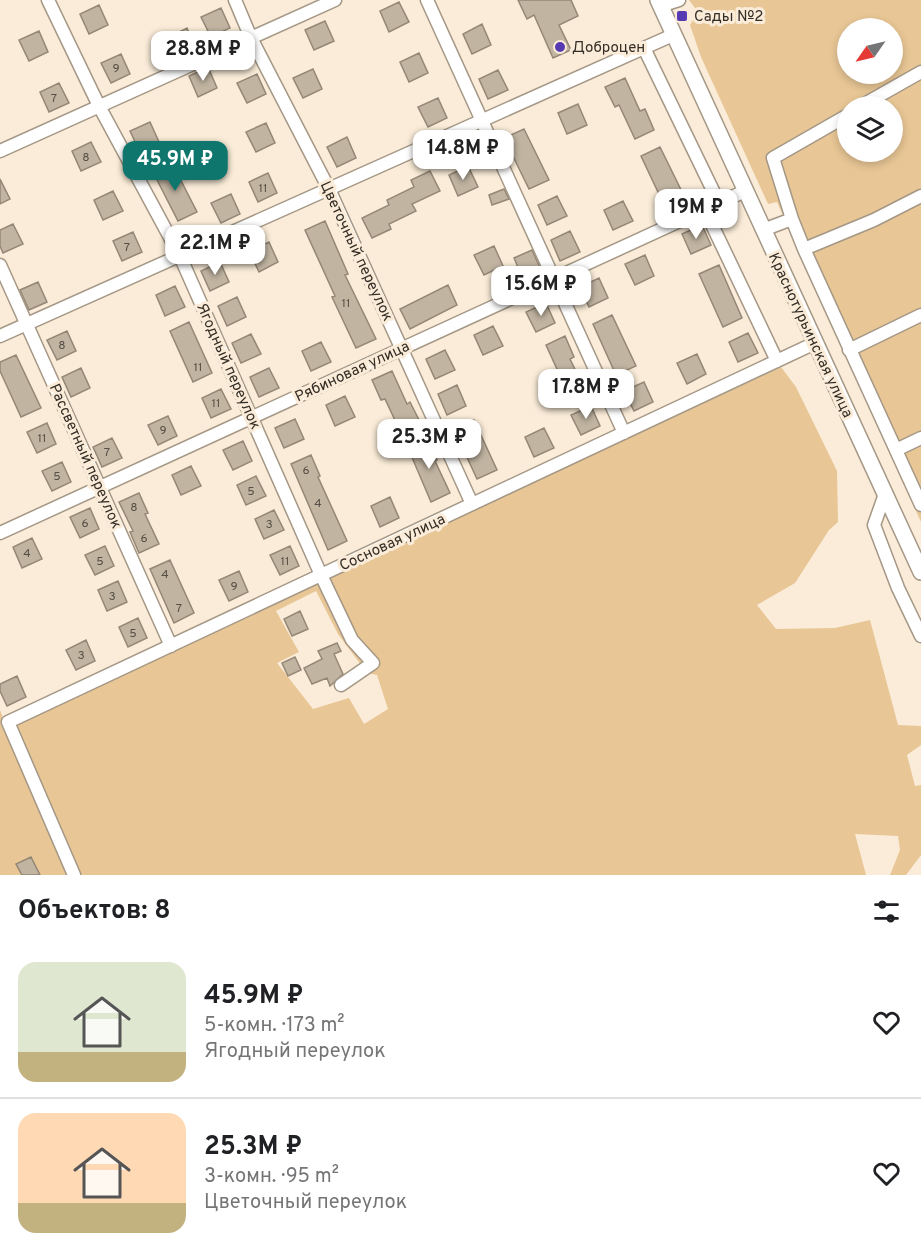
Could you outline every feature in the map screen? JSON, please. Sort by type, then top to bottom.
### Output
[{"type":"main road","name":"Краснотурьинская улица","points":[[659,3],[921,572]]},
{"type":"street","name":"Ягодный переулок","points":[[48,0],[99,106],[180,256],[352,640],[373,663],[341,685]]},
{"type":"street","name":"Цветочный переулок","points":[[235,0],[251,38],[329,189],[472,504]]},
{"type":"street","points":[[0,151],[335,0]]},
{"type":"street","points":[[428,0],[624,433]]},
{"type":"street","points":[[659,3],[679,0]]},
{"type":"street","points":[[0,336],[673,34]]},
{"type":"street","points":[[644,48],[719,203]]},
{"type":"street","points":[[879,96],[921,72]]},
{"type":"street","points":[[837,121],[773,158],[804,249],[921,505]]},
{"type":"street","name":"Рябиновая улица","points":[[0,533],[745,191]]},
{"type":"street","points":[[804,249],[921,196]]},
{"type":"street","points":[[705,210],[777,361]]},
{"type":"street","points":[[763,230],[792,219]]},
{"type":"street","name":"Рассветный переулок","points":[[0,266],[171,646]]},
{"type":"street","points":[[849,350],[921,315]]},
{"type":"street","name":"Сосновая улица","points":[[74,875],[8,722],[815,343]]},
{"type":"street","points":[[896,450],[921,438]]},
{"type":"street","points":[[885,494],[874,525],[898,588],[921,636]]},
{"type":"shaded area","points":[[689,0],[921,0],[921,522],[777,202],[768,204],[701,57],[690,25],[698,12]]},
{"type":"shaded area","points":[[781,367],[796,387],[837,471],[838,522],[829,530],[795,583],[757,605],[776,629],[835,628],[870,620],[898,725],[921,726],[921,745],[907,755],[915,786],[921,785],[921,855],[906,875],[890,875],[900,850],[898,836],[855,834],[866,875],[0,875],[0,710],[3,718],[16,723]],"holes":[[[316,591],[338,634],[367,673],[377,675],[388,709],[364,724],[349,698],[313,709],[277,663],[299,652],[276,611]]]},
{"type":"building","points":[[518,0],[571,0],[578,16],[559,25],[571,50],[553,58],[534,15],[527,19]]},
{"type":"building","points":[[399,2],[409,22],[389,32],[380,11]]},
{"type":"building","points":[[99,5],[108,25],[89,34],[80,14]]},
{"type":"building","points":[[221,8],[230,28],[211,37],[201,17]]},
{"type":"building","points":[[325,21],[334,41],[314,50],[305,30]]},
{"type":"building","points":[[482,24],[491,45],[472,54],[463,34]]},
{"type":"building","points":[[187,28],[196,49],[177,58],[167,38]]},
{"type":"building","points":[[39,31],[48,52],[29,61],[19,40]]},
{"type":"building","points":[[419,53],[428,73],[409,82],[400,62]]},
{"type":"building","points":[[121,54],[130,74],[111,83],[101,63]]},
{"type":"building","points":[[208,67],[217,88],[198,97],[189,76]]},
{"type":"building","points":[[313,69],[322,89],[303,98],[293,78]]},
{"type":"building","points":[[498,70],[508,90],[488,99],[479,79]]},
{"type":"building","points":[[257,74],[266,94],[247,103],[237,83]]},
{"type":"building","points":[[625,78],[640,111],[645,109],[654,130],[635,139],[619,105],[615,107],[605,87]]},
{"type":"building","points":[[59,83],[69,103],[49,112],[40,92]]},
{"type":"building","points":[[438,98],[447,118],[428,127],[418,107]]},
{"type":"building","points":[[578,104],[587,125],[567,134],[558,113]]},
{"type":"building","points":[[150,122],[159,142],[140,152],[130,131]]},
{"type":"building","points":[[266,123],[275,143],[256,152],[246,132]]},
{"type":"building","points":[[524,129],[549,180],[529,189],[504,138]]},
{"type":"building","points":[[347,137],[356,158],[337,167],[327,147]]},
{"type":"building","points":[[91,142],[101,162],[81,171],[72,151]]},
{"type":"building","points":[[660,147],[686,200],[666,209],[641,156]]},
{"type":"building","points":[[172,163],[197,212],[178,221],[153,172]]},
{"type":"building","points":[[468,166],[478,187],[458,196],[449,175]]},
{"type":"building","points":[[430,171],[440,191],[412,204],[416,211],[389,224],[391,229],[372,238],[362,218],[389,205],[387,200],[414,187],[411,180]]},
{"type":"building","points":[[268,173],[277,193],[258,202],[249,182]]},
{"type":"building","points":[[0,179],[10,199],[0,204]]},
{"type":"building","points":[[504,189],[509,199],[492,205],[489,195]]},
{"type":"building","points":[[113,191],[123,211],[103,220],[94,200]]},
{"type":"building","points":[[231,194],[240,214],[221,223],[211,203]]},
{"type":"building","points":[[557,196],[567,216],[547,225],[538,205]]},
{"type":"building","points":[[623,201],[633,221],[613,230],[604,210]]},
{"type":"building","points":[[325,221],[348,274],[345,275],[376,339],[356,348],[305,230]]},
{"type":"building","points":[[13,224],[23,244],[3,253],[0,246],[0,230]]},
{"type":"building","points":[[702,225],[711,245],[691,254],[682,234]]},
{"type":"building","points":[[570,231],[580,252],[560,261],[551,240]]},
{"type":"building","points":[[133,232],[142,252],[122,261],[113,241]]},
{"type":"building","points":[[269,242],[278,262],[259,272],[249,251]]},
{"type":"building","points":[[494,246],[503,266],[484,275],[474,255]]},
{"type":"building","points":[[532,250],[541,270],[523,279],[514,258]]},
{"type":"building","points":[[645,255],[654,276],[635,285],[625,264]]},
{"type":"building","points":[[220,262],[229,282],[210,291],[201,271]]},
{"type":"building","points":[[719,265],[742,318],[723,327],[699,274]]},
{"type":"building","points":[[599,278],[608,298],[589,307],[580,287]]},
{"type":"building","points":[[38,282],[47,302],[29,310],[20,290]]},
{"type":"building","points":[[448,285],[457,305],[410,329],[400,309]]},
{"type":"building","points":[[175,286],[185,307],[165,316],[156,295]]},
{"type":"building","points":[[237,297],[246,317],[227,326],[218,306]]},
{"type":"building","points":[[546,303],[555,323],[536,332],[526,312]]},
{"type":"building","points":[[612,315],[636,366],[616,375],[593,324]]},
{"type":"building","points":[[189,322],[212,373],[193,382],[170,331]]},
{"type":"building","points":[[493,326],[503,346],[483,355],[474,335]]},
{"type":"building","points":[[67,331],[76,351],[57,360],[47,340]]},
{"type":"building","points":[[748,333],[758,353],[738,362],[729,342]]},
{"type":"building","points":[[251,334],[261,354],[241,363],[232,343]]},
{"type":"building","points":[[565,336],[574,357],[570,359],[586,392],[566,401],[557,380],[561,378],[546,345]]},
{"type":"building","points":[[321,342],[331,362],[311,371],[302,351]]},
{"type":"building","points":[[445,350],[455,370],[435,379],[426,359]]},
{"type":"building","points":[[697,354],[706,374],[687,384],[677,363]]},
{"type":"building","points":[[16,355],[41,408],[21,417],[0,371],[0,362]]},
{"type":"building","points":[[81,368],[90,388],[71,397],[62,377]]},
{"type":"building","points":[[269,368],[279,388],[259,397],[250,377]]},
{"type":"building","points":[[392,371],[407,404],[410,402],[420,422],[400,431],[385,399],[381,400],[372,380]]},
{"type":"building","points":[[644,382],[653,402],[634,411],[624,391]]},
{"type":"building","points":[[457,385],[466,406],[447,415],[438,394]]},
{"type":"building","points":[[221,389],[231,409],[211,418],[202,398]]},
{"type":"building","points":[[345,396],[355,417],[335,426],[326,405]]},
{"type":"building","points":[[591,406],[600,426],[581,435],[571,415]]},
{"type":"building","points":[[168,416],[177,436],[158,445],[148,425]]},
{"type":"building","points":[[295,419],[304,439],[284,448],[275,428]]},
{"type":"building","points":[[474,420],[497,470],[477,479],[454,429]]},
{"type":"building","points":[[47,423],[56,444],[37,453],[27,432]]},
{"type":"building","points":[[544,428],[554,448],[534,457],[525,437]]},
{"type":"building","points":[[112,438],[122,458],[102,467],[93,447]]},
{"type":"building","points":[[428,439],[437,460],[435,461],[450,493],[431,502],[408,448]]},
{"type":"building","points":[[243,441],[252,461],[233,470],[223,450]]},
{"type":"building","points":[[311,455],[320,476],[318,477],[347,541],[328,550],[291,464]]},
{"type":"building","points":[[62,462],[71,482],[52,491],[42,471]]},
{"type":"building","points":[[191,466],[201,486],[181,495],[172,475]]},
{"type":"building","points":[[256,476],[266,496],[246,505],[237,485]]},
{"type":"building","points":[[139,493],[148,513],[145,514],[159,544],[139,553],[130,532],[133,531],[119,502]]},
{"type":"building","points":[[390,497],[399,518],[380,527],[371,506]]},
{"type":"building","points":[[90,508],[99,529],[80,538],[70,517]]},
{"type":"building","points":[[274,510],[284,530],[264,539],[255,519]]},
{"type":"building","points":[[32,538],[42,559],[22,568],[13,547]]},
{"type":"building","points":[[105,546],[114,566],[95,575],[85,555]]},
{"type":"building","points":[[290,546],[299,566],[280,575],[270,555]]},
{"type":"building","points":[[170,560],[194,613],[174,623],[150,569]]},
{"type":"building","points":[[239,571],[248,592],[229,601],[219,580]]},
{"type":"building","points":[[118,581],[127,602],[107,611],[98,590]]},
{"type":"building","points":[[300,611],[308,629],[292,636],[284,619]]},
{"type":"building","points":[[138,618],[147,638],[128,647],[119,627]]},
{"type":"building","points":[[86,640],[95,661],[76,670],[66,650]]},
{"type":"building","points":[[337,643],[341,651],[334,654],[343,674],[330,686],[327,678],[312,684],[304,668],[322,659],[318,651]]},
{"type":"building","points":[[295,657],[301,670],[288,676],[282,663]]},
{"type":"building","points":[[17,676],[26,697],[7,706],[0,691],[0,684]]},
{"type":"building","points":[[31,857],[40,875],[22,875],[16,864]]},
{"type":"place","name":"Сады №2","points":[[682,16]]},
{"type":"place","name":"Доброцен","points":[[560,47]]}]
